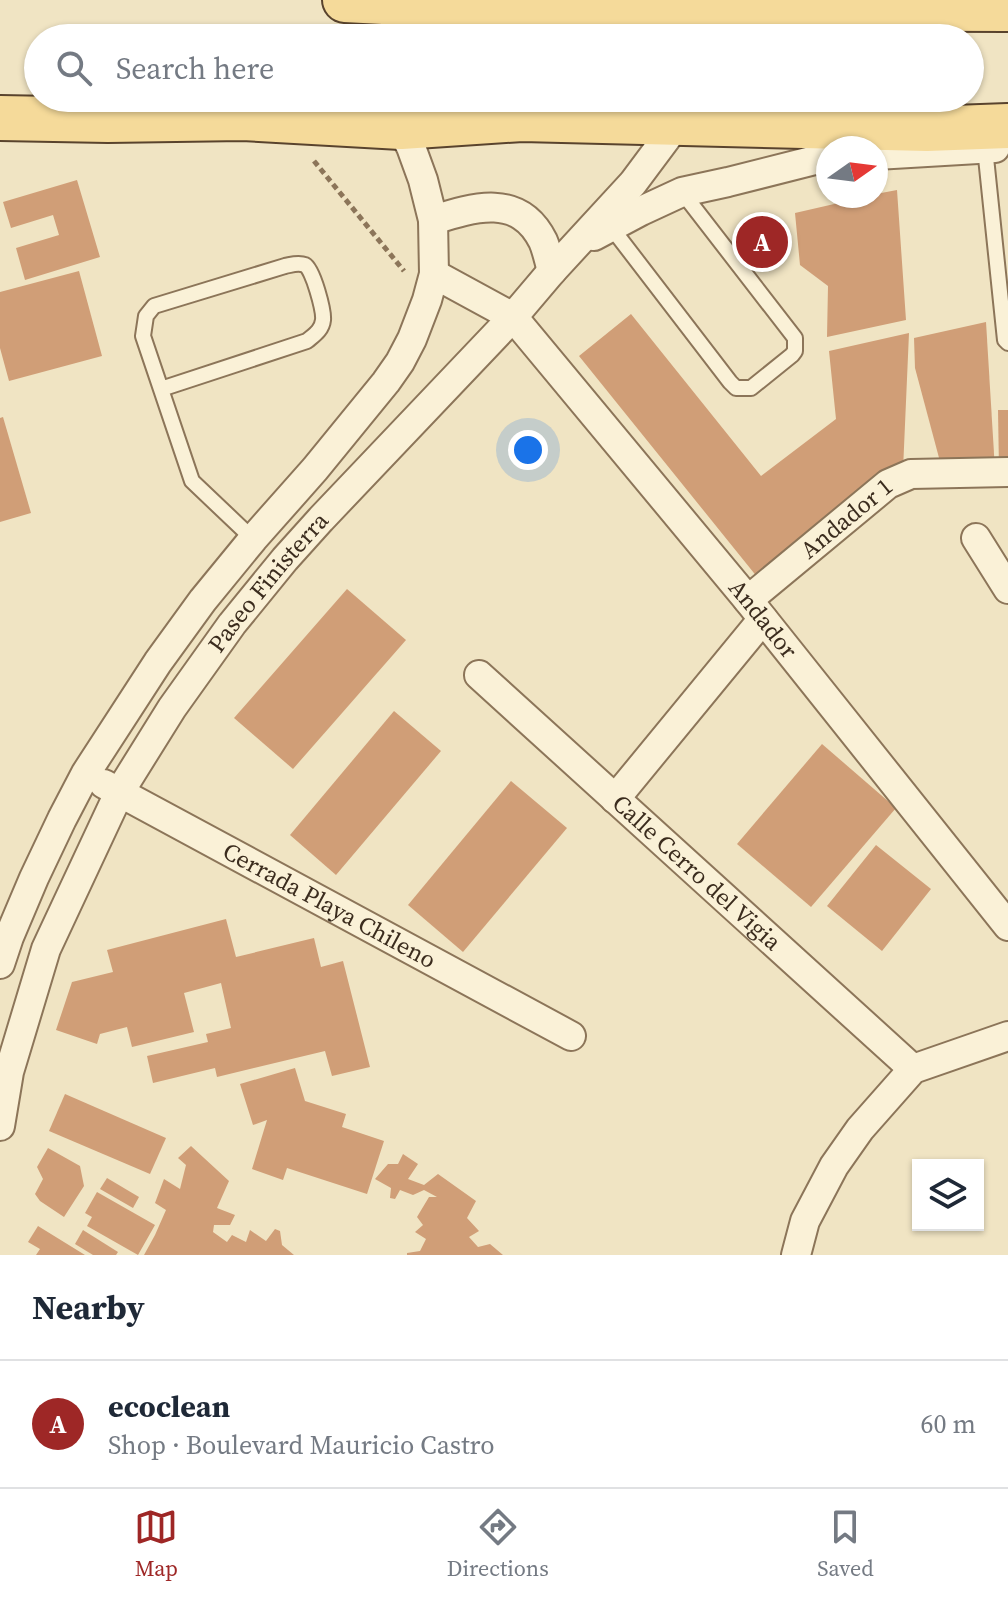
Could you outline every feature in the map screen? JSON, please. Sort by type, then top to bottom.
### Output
[{"type":"main road","points":[[345,0],[400,14],[700,15],[1008,9]]},
{"type":"main road","points":[[0,118],[108,120],[398,113],[522,119],[662,112]]},
{"type":"main road","points":[[696,112],[927,129],[1000,141]]},
{"type":"street","name":"Paseo Finisterra","points":[[0,1126],[9,1072],[46,949],[119,793],[172,708],[232,624],[276,570],[341,497],[513,317],[633,183],[681,112]]},
{"type":"street","name":"Paseo Finisterra","points":[[0,964],[62,819],[86,773],[158,662],[203,600],[315,469],[400,362],[430,287],[433,220],[423,180],[398,113]]},
{"type":"street","points":[[888,154],[1000,141]]},
{"type":"street","points":[[576,246],[682,192],[816,160]]},
{"type":"street","points":[[433,220],[479,207],[510,209],[534,227],[544,242],[552,271]]},
{"type":"street","points":[[430,287],[513,317]]},
{"type":"street","name":"Andador","points":[[513,317],[755,609],[1008,926]]},
{"type":"street","name":"Andador 1","points":[[615,799],[755,609],[888,484],[911,474],[1008,472]]},
{"type":"street","points":[[976,538],[1008,589]]},
{"type":"street","name":"Calle Cerro del Vigia","points":[[479,675],[913,1069]]},
{"type":"street","name":"Cerrada Playa Chileno","points":[[86,773],[571,1036]]},
{"type":"street","points":[[9,937],[46,949]]},
{"type":"street","points":[[796,1255],[805,1221],[834,1166],[860,1129],[913,1069],[1008,1036]]},
{"type":"lane","points":[[1000,141],[1005,340],[1008,343]]},
{"type":"lane","points":[[611,227],[730,382],[736,388],[751,388],[792,355],[795,338],[682,192]]},
{"type":"lane","points":[[161,389],[307,341],[319,331],[324,319],[312,271],[306,265],[285,266],[154,306],[146,316],[143,336],[192,481],[253,539]]},
{"type":"path","points":[[313,160],[430,287]]},
{"type":"building","points":[[77,180],[100,257],[25,280],[16,248],[59,235],[53,215],[11,228],[3,202]]},
{"type":"building","points":[[897,190],[906,320],[827,337],[828,286],[800,265],[795,213],[817,208],[888,208],[888,192]]},
{"type":"building","points":[[79,271],[102,356],[9,381],[0,348],[0,292]]},
{"type":"building","points":[[631,314],[761,476],[836,419],[829,351],[909,333],[903,470],[762,583],[579,356]]},
{"type":"building","points":[[986,322],[995,470],[942,469],[915,368],[914,338]]},
{"type":"building","points":[[998,410],[1008,410],[1008,469],[999,469]]},
{"type":"building","points":[[3,417],[31,513],[0,522],[0,418]]},
{"type":"building","points":[[347,589],[406,640],[293,769],[234,718]]},
{"type":"building","points":[[394,711],[441,751],[336,875],[290,835]]},
{"type":"building","points":[[822,744],[896,808],[811,907],[737,844]]},
{"type":"building","points":[[511,781],[567,828],[463,952],[408,905]]},
{"type":"building","points":[[876,845],[931,889],[882,951],[827,906]]},
{"type":"building","points":[[226,919],[236,957],[314,938],[321,967],[343,961],[370,1067],[332,1076],[325,1051],[217,1077],[215,1068],[153,1083],[147,1056],[208,1042],[206,1034],[231,1028],[221,983],[184,993],[194,1032],[132,1047],[127,1027],[100,1034],[97,1044],[56,1030],[72,982],[113,972],[107,950]]},
{"type":"building","points":[[295,1068],[305,1101],[346,1114],[342,1127],[384,1141],[367,1194],[287,1168],[283,1180],[252,1169],[267,1120],[253,1125],[240,1084]]},
{"type":"building","points":[[65,1094],[166,1138],[150,1174],[49,1131]]},
{"type":"building","points":[[191,1146],[229,1181],[217,1208],[235,1215],[230,1225],[214,1225],[213,1232],[227,1242],[232,1235],[246,1242],[250,1230],[266,1241],[275,1229],[280,1231],[282,1245],[294,1255],[144,1255],[166,1210],[155,1203],[164,1179],[180,1189],[186,1165],[178,1158]]},
{"type":"building","points":[[48,1148],[80,1166],[84,1186],[64,1217],[35,1194],[43,1179],[37,1167]]},
{"type":"building","points":[[403,1154],[418,1164],[408,1179],[424,1185],[438,1174],[476,1201],[467,1218],[479,1231],[469,1237],[478,1247],[490,1244],[503,1255],[407,1255],[420,1251],[426,1239],[415,1232],[423,1225],[417,1217],[429,1197],[437,1197],[424,1190],[413,1195],[400,1190],[395,1199],[390,1198],[391,1188],[375,1179],[388,1164],[398,1164]]},
{"type":"building","points":[[107,1178],[139,1197],[133,1208],[100,1189]]},
{"type":"building","points":[[97,1192],[155,1225],[138,1255],[87,1226],[92,1217],[85,1213]]},
{"type":"building","points":[[38,1226],[85,1255],[36,1255],[40,1249],[28,1242]]},
{"type":"building","points":[[83,1230],[118,1252],[116,1255],[93,1255],[75,1244]]},
{"type":"place","name":"ecoclean","points":[[762,242]]}]
